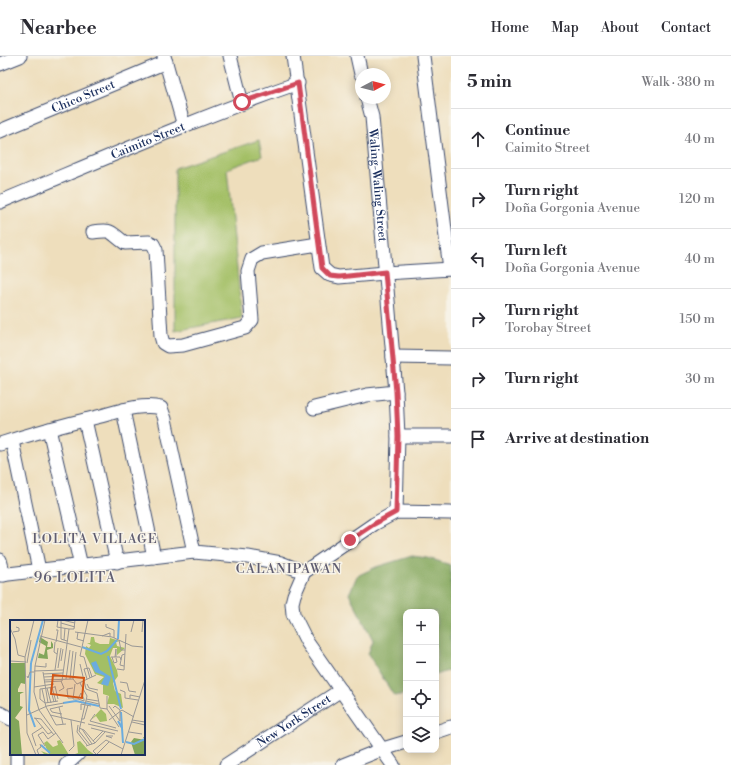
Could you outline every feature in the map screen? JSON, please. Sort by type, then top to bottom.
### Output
[{"type":"street","points":[[0,64],[20,56]]},
{"type":"street","points":[[230,56],[242,102]]},
{"type":"street","points":[[293,56],[298,83],[322,268],[330,276],[339,277],[385,272],[450,269],[423,56]]},
{"type":"street","points":[[357,56],[360,68]]},
{"type":"street","points":[[165,59],[184,126]]},
{"type":"street","name":"Chico Street","points":[[0,131],[165,59]]},
{"type":"street","name":"Caimito Street","points":[[0,202],[242,102],[298,83]]},
{"type":"street","name":"Waling-Waling Street","points":[[369,104],[372,117],[396,392],[398,436],[396,512]]},
{"type":"street","points":[[93,232],[106,230],[125,243],[148,242],[153,244],[156,250],[161,336],[163,343],[168,346],[183,345],[245,328],[252,320],[248,271],[252,259],[262,253],[318,244]]},
{"type":"street","points":[[392,357],[451,358]]},
{"type":"street","points":[[314,408],[367,394],[396,392]]},
{"type":"street","points":[[39,570],[6,442],[123,410],[151,405],[161,408],[165,419],[194,552]]},
{"type":"street","points":[[123,410],[154,556]]},
{"type":"street","points":[[85,420],[117,562]]},
{"type":"street","points":[[49,429],[81,566]]},
{"type":"street","points":[[398,436],[451,436]]},
{"type":"street","points":[[393,765],[307,642],[293,614],[292,603],[304,572],[374,524],[396,512],[451,513]]},
{"type":"street","points":[[0,560],[2,575],[194,552],[248,557],[281,563],[304,572]]},
{"type":"street","name":"New York Street","points":[[226,765],[341,690]]},
{"type":"street","points":[[0,713],[10,718]]},
{"type":"street","points":[[439,731],[451,727]]},
{"type":"street","points":[[343,765],[403,743]]},
{"type":"street","points":[[66,765],[77,755]]},
{"type":"green space","points":[[259,140],[262,156],[227,169],[242,318],[175,331],[175,168]]},
{"type":"green space","points":[[412,556],[428,558],[451,565],[451,670],[439,674],[439,609],[403,609],[403,694],[394,696],[368,654],[373,640],[349,594],[357,576],[376,567]]},
{"type":"district","name":"LOLITA VILLAGE","points":[[95,539]]},
{"type":"district","name":"CALANIPAWAN","points":[[289,569]]},
{"type":"district","name":"96 LOLITA","points":[[75,578]]},
{"type":"route","points":[[242,102],[298,83],[322,268],[330,276],[339,277],[385,272],[396,392],[398,436],[396,512],[350,540]]}]
